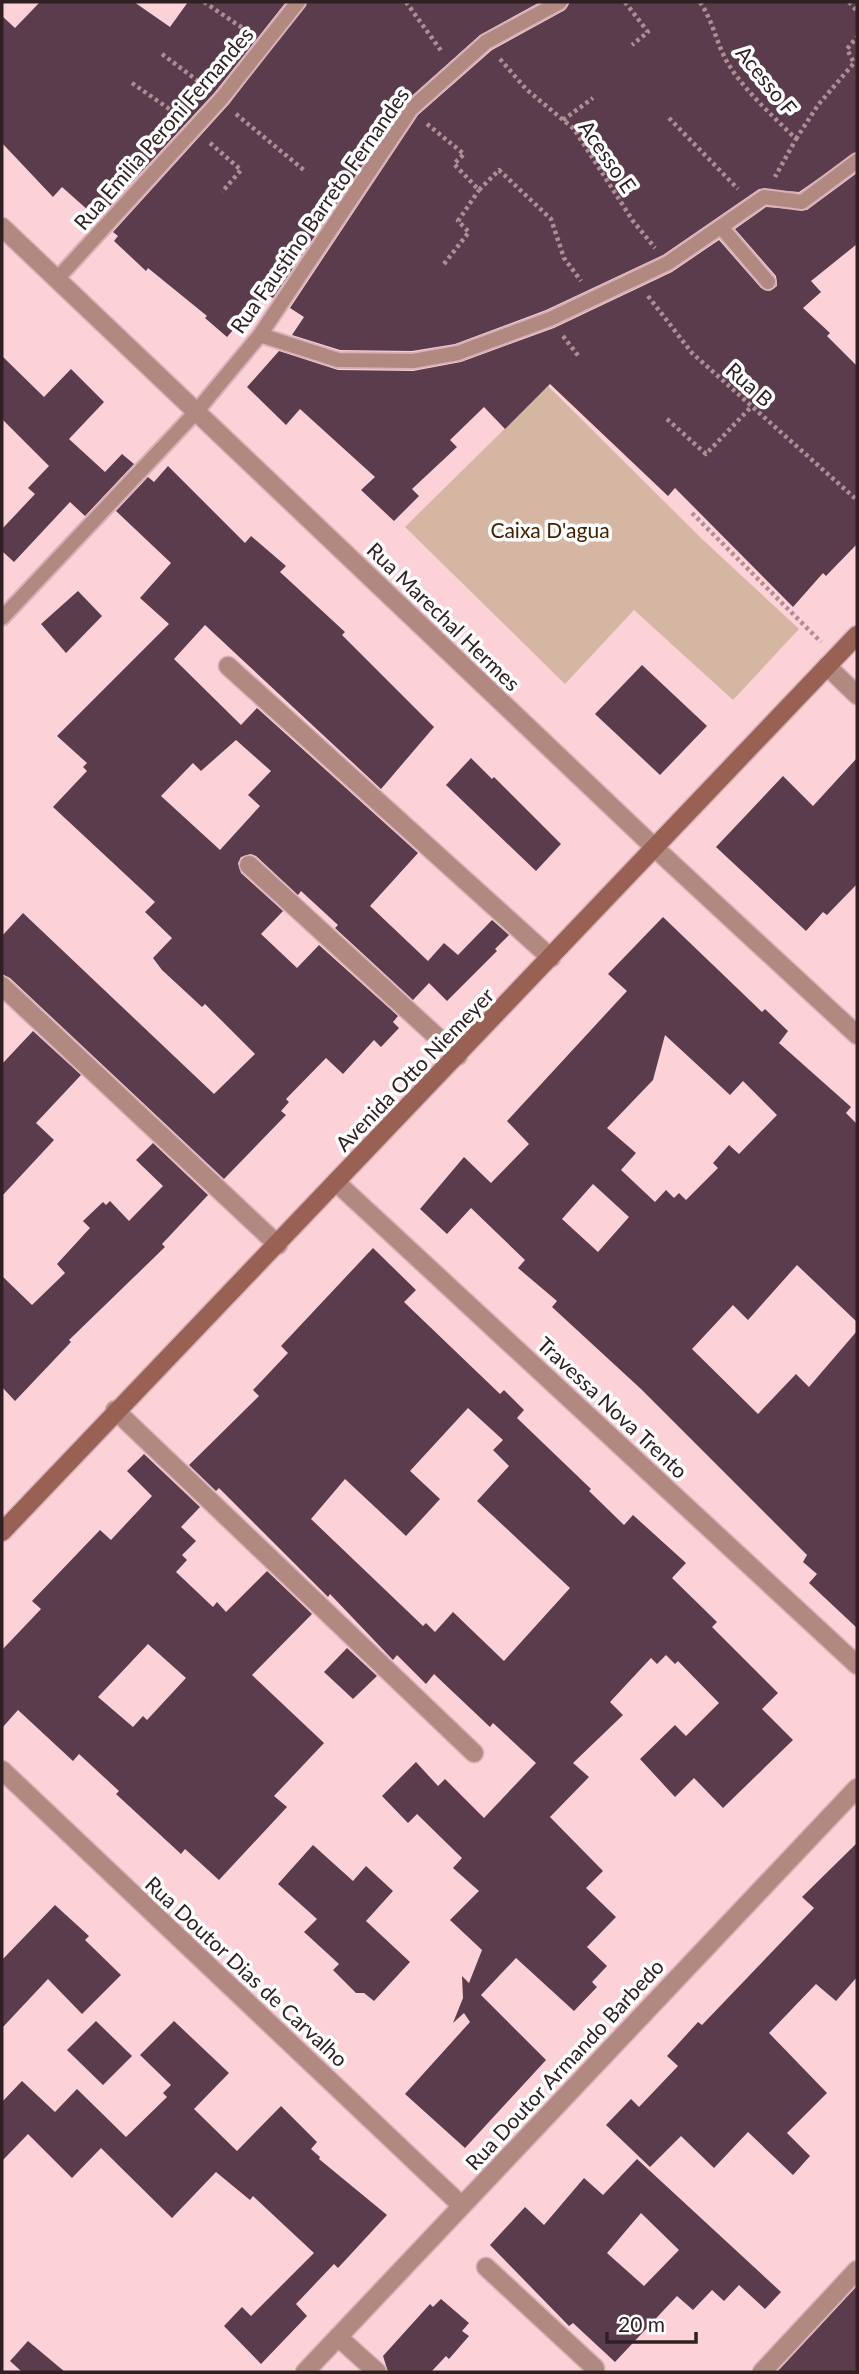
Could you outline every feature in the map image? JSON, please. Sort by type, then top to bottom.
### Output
[{"type":"main road","name":"Avenida Otto Niemeyer","points":[[2,1532],[115,1410],[278,1245],[857,635]]},
{"type":"street","name":"Rua Marechal Hermes","points":[[2,228],[655,848],[857,1035]]},
{"type":"street","points":[[832,662],[857,695]]},
{"type":"street","points":[[228,666],[551,958]]},
{"type":"street","points":[[249,865],[458,1056]]},
{"type":"street","points":[[2,986],[278,1245]]},
{"type":"street","name":"Travessa Nova Trento","points":[[337,1183],[857,1665]]},
{"type":"street","points":[[115,1410],[474,1753]]},
{"type":"street","name":"Rua Doutor Dias de Carvalho","points":[[2,1770],[461,2205]]},
{"type":"street","name":"Rua Doutor Armando Barbedo","points":[[305,2372],[857,1788]]},
{"type":"street","points":[[486,2267],[595,2368],[595,2372]]},
{"type":"street","points":[[762,2372],[857,2270]]},
{"type":"street","points":[[338,2337],[377,2372]]},
{"type":"lane","name":"Rua Emilia Peroni Fernandes","points":[[57,279],[213,108],[298,2]]},
{"type":"lane","name":"Rua Faustino Barreto Fernandes","points":[[2,618],[196,412],[260,335],[411,109],[486,42],[560,2]]},
{"type":"lane","points":[[260,335],[338,360],[413,361],[458,353],[594,300],[668,263],[759,201],[802,202],[857,161]]},
{"type":"lane","points":[[720,227],[768,282]]},
{"type":"path","points":[[204,2],[265,43]]},
{"type":"path","points":[[406,2],[454,68]]},
{"type":"path","points":[[625,2],[648,32],[632,45]]},
{"type":"path","name":"Acesso F","points":[[700,2],[712,19],[725,58],[757,99],[796,139]]},
{"type":"path","points":[[849,2],[857,11]]},
{"type":"path","name":"Acesso F","points":[[759,201],[818,106],[854,63],[847,49],[857,37]]},
{"type":"path","name":"Acesso E","points":[[486,42],[526,89],[574,129],[634,221],[668,263]]},
{"type":"path","points":[[563,120],[593,98]]},
{"type":"path","points":[[411,109],[464,154],[454,164],[479,191]]},
{"type":"path","points":[[670,118],[759,201]]},
{"type":"path","points":[[444,264],[469,233],[458,221],[479,191],[499,170],[533,199],[551,219],[564,258],[594,300]]},
{"type":"path","name":"Rua B","points":[[635,279],[692,353],[857,500]]},
{"type":"path","points":[[667,419],[706,454],[751,407]]},
{"type":"path","points":[[692,513],[832,662]]},
{"type":"green space","name":"Caixa D'agua","points":[[548,386],[702,539],[799,629],[733,700],[634,610],[565,684],[405,527]]},
{"type":"building","points":[[40,2],[134,2],[170,27],[188,2],[286,2],[215,92],[98,219],[62,187],[53,197],[2,143],[2,16],[15,28]]},
{"type":"building","points":[[307,2],[540,2],[480,35],[405,102],[273,298],[265,293],[227,337],[205,318],[207,316],[148,268],[146,271],[114,241],[118,236],[113,232],[229,104]]},
{"type":"building","points":[[570,2],[857,2],[857,152],[799,192],[759,189],[663,255],[546,310],[455,344],[412,351],[340,350],[292,335],[304,317],[290,308],[418,115],[492,50],[565,10]]},
{"type":"building","points":[[857,173],[857,244],[811,281],[821,292],[803,308],[830,333],[827,336],[857,366],[857,544],[826,576],[823,573],[793,607],[675,488],[668,496],[550,384],[505,429],[484,407],[450,440],[457,447],[412,489],[419,496],[394,521],[361,490],[375,477],[300,409],[286,425],[247,387],[279,351],[338,370],[413,371],[461,362],[554,328],[672,272],[719,240],[761,288],[770,291],[777,286],[776,276],[735,229],[766,207],[807,210]]},
{"type":"building","points":[[2,356],[44,397],[71,369],[104,402],[69,439],[105,472],[122,454],[134,464],[85,516],[70,502],[14,562],[2,551],[2,529],[35,494],[28,488],[49,466],[2,419]]},
{"type":"building","points":[[168,466],[245,543],[251,536],[286,566],[280,572],[345,632],[342,635],[434,727],[381,789],[205,625],[174,659],[241,725],[257,708],[418,853],[370,906],[428,961],[444,943],[458,955],[492,920],[509,935],[495,949],[497,951],[447,1001],[429,983],[413,1000],[335,928],[338,925],[301,891],[298,895],[256,856],[251,854],[241,857],[238,863],[241,873],[283,911],[261,934],[297,968],[319,945],[398,1016],[393,1022],[399,1028],[381,1047],[374,1040],[343,1074],[326,1058],[286,1099],[289,1102],[281,1111],[286,1115],[224,1179],[10,978],[2,974],[2,936],[23,913],[214,1094],[255,1054],[205,1004],[202,1007],[162,970],[153,958],[172,938],[145,912],[155,902],[53,807],[87,771],[83,767],[87,763],[57,736],[169,624],[140,598],[171,563],[116,511],[148,477],[154,482]],"holes":[[[236,740],[271,771],[248,795],[260,806],[220,850],[161,796],[193,763],[201,771]]]},
{"type":"building","points":[[78,591],[102,616],[66,653],[41,624]]},
{"type":"building","points":[[642,665],[707,726],[660,775],[595,714]]},
{"type":"building","points":[[471,758],[492,779],[494,777],[561,844],[536,871],[446,785]]},
{"type":"building","points":[[857,758],[857,884],[827,915],[823,912],[806,931],[716,847],[783,776],[813,806]]},
{"type":"building","points":[[663,917],[762,1012],[765,1009],[788,1031],[779,1043],[851,1107],[846,1113],[857,1124],[857,1322],[797,1265],[748,1320],[733,1305],[692,1349],[758,1414],[796,1374],[809,1387],[857,1331],[857,1628],[809,1583],[817,1574],[803,1562],[807,1555],[641,1389],[552,1307],[557,1301],[518,1268],[525,1260],[471,1208],[447,1234],[420,1209],[464,1157],[491,1183],[529,1144],[507,1121],[627,991],[608,974]],"holes":[[[665,1035],[730,1095],[743,1081],[777,1115],[739,1154],[729,1145],[713,1163],[718,1168],[686,1200],[679,1193],[674,1198],[666,1190],[655,1202],[621,1170],[636,1153],[607,1128],[653,1080]],[[593,1184],[629,1217],[598,1252],[562,1219]]]},
{"type":"building","points":[[33,1031],[81,1075],[36,1123],[54,1140],[2,1196],[2,1064]]},
{"type":"building","points":[[153,1143],[208,1195],[162,1244],[165,1247],[69,1340],[71,1342],[15,1401],[2,1387],[2,1276],[32,1305],[65,1273],[57,1264],[90,1228],[83,1221],[103,1202],[106,1205],[110,1201],[129,1221],[163,1186],[136,1160]]},
{"type":"building","points":[[373,1248],[416,1290],[404,1302],[500,1394],[504,1390],[524,1410],[517,1418],[591,1489],[589,1491],[624,1525],[633,1515],[686,1563],[672,1578],[717,1622],[712,1627],[778,1693],[762,1709],[793,1740],[723,1808],[694,1778],[675,1797],[640,1759],[675,1725],[686,1736],[719,1703],[678,1661],[675,1664],[666,1655],[657,1664],[651,1658],[610,1702],[623,1715],[573,1763],[589,1777],[550,1817],[603,1871],[586,1888],[616,1917],[587,1947],[607,1966],[592,1982],[597,1987],[574,2011],[516,1958],[481,1995],[546,2060],[465,2148],[405,2094],[470,2022],[464,2013],[453,2023],[463,1998],[462,1976],[469,1983],[482,1950],[450,1920],[479,1891],[453,1868],[462,1858],[417,1814],[408,1823],[382,1796],[416,1762],[438,1786],[445,1779],[484,1818],[536,1763],[493,1723],[490,1727],[434,1674],[426,1684],[397,1655],[393,1660],[330,1594],[328,1597],[219,1488],[216,1491],[189,1465],[259,1396],[253,1390],[288,1353],[281,1346]],"holes":[[[468,1408],[503,1440],[493,1450],[509,1466],[477,1501],[570,1588],[504,1661],[453,1612],[435,1632],[426,1623],[423,1626],[311,1519],[345,1479],[406,1536],[440,1499],[410,1471]]]},
{"type":"building","points":[[144,1454],[200,1507],[181,1527],[196,1541],[182,1555],[187,1560],[176,1572],[213,1607],[217,1602],[226,1612],[267,1571],[312,1614],[252,1675],[324,1743],[274,1796],[287,1807],[219,1880],[185,1849],[181,1854],[116,1794],[119,1791],[79,1754],[73,1761],[18,1710],[2,1728],[2,1650],[41,1609],[32,1601],[100,1530],[111,1540],[152,1496],[127,1471]],"holes":[[[148,1644],[186,1678],[147,1720],[143,1716],[133,1727],[98,1697]]]},
{"type":"building","points":[[347,1648],[377,1676],[353,1699],[324,1672]]},
{"type":"building","points":[[857,1843],[857,1977],[836,2001],[816,1984],[769,2033],[827,2093],[787,2133],[810,2156],[793,2175],[748,2132],[714,2168],[681,2136],[650,2167],[606,2125],[631,2099],[639,2107],[678,2066],[667,2056],[698,2022],[702,2025],[814,1908],[802,1897]]},
{"type":"building","points":[[313,1845],[353,1881],[366,1866],[393,1891],[366,1921],[410,1962],[374,2001],[364,1993],[356,1993],[333,1970],[339,1964],[304,1932],[317,1919],[278,1884]]},
{"type":"building","points":[[55,1905],[89,1936],[85,1940],[121,1975],[82,2014],[48,1979],[2,2028],[2,1960]]},
{"type":"building","points":[[96,2021],[132,2056],[103,2085],[67,2050]]},
{"type":"building","points":[[174,2021],[229,2073],[194,2109],[237,2151],[281,2106],[317,2142],[311,2149],[319,2159],[387,2215],[338,2268],[334,2264],[296,2304],[307,2316],[261,2364],[224,2326],[242,2307],[251,2316],[314,2253],[253,2196],[250,2200],[216,2172],[172,2218],[101,2148],[72,2178],[28,2134],[2,2161],[2,2102],[22,2081],[55,2112],[77,2089],[126,2137],[167,2097],[163,2093],[171,2085],[140,2055]]},
{"type":"building","points":[[637,2159],[781,2292],[765,2309],[739,2285],[724,2301],[712,2290],[693,2310],[677,2296],[615,2362],[573,2323],[569,2326],[490,2245],[525,2207],[544,2225],[584,2178],[603,2195]],"holes":[[[641,2213],[679,2250],[644,2286],[607,2253]]]},
{"type":"building","points":[[857,2286],[857,2372],[777,2372]]},
{"type":"building","points":[[441,2299],[469,2323],[462,2331],[469,2336],[449,2359],[446,2356],[431,2372],[388,2372],[383,2356],[430,2304],[433,2307]]},
{"type":"building","points":[[28,2341],[65,2372],[22,2372],[10,2361]]}]
